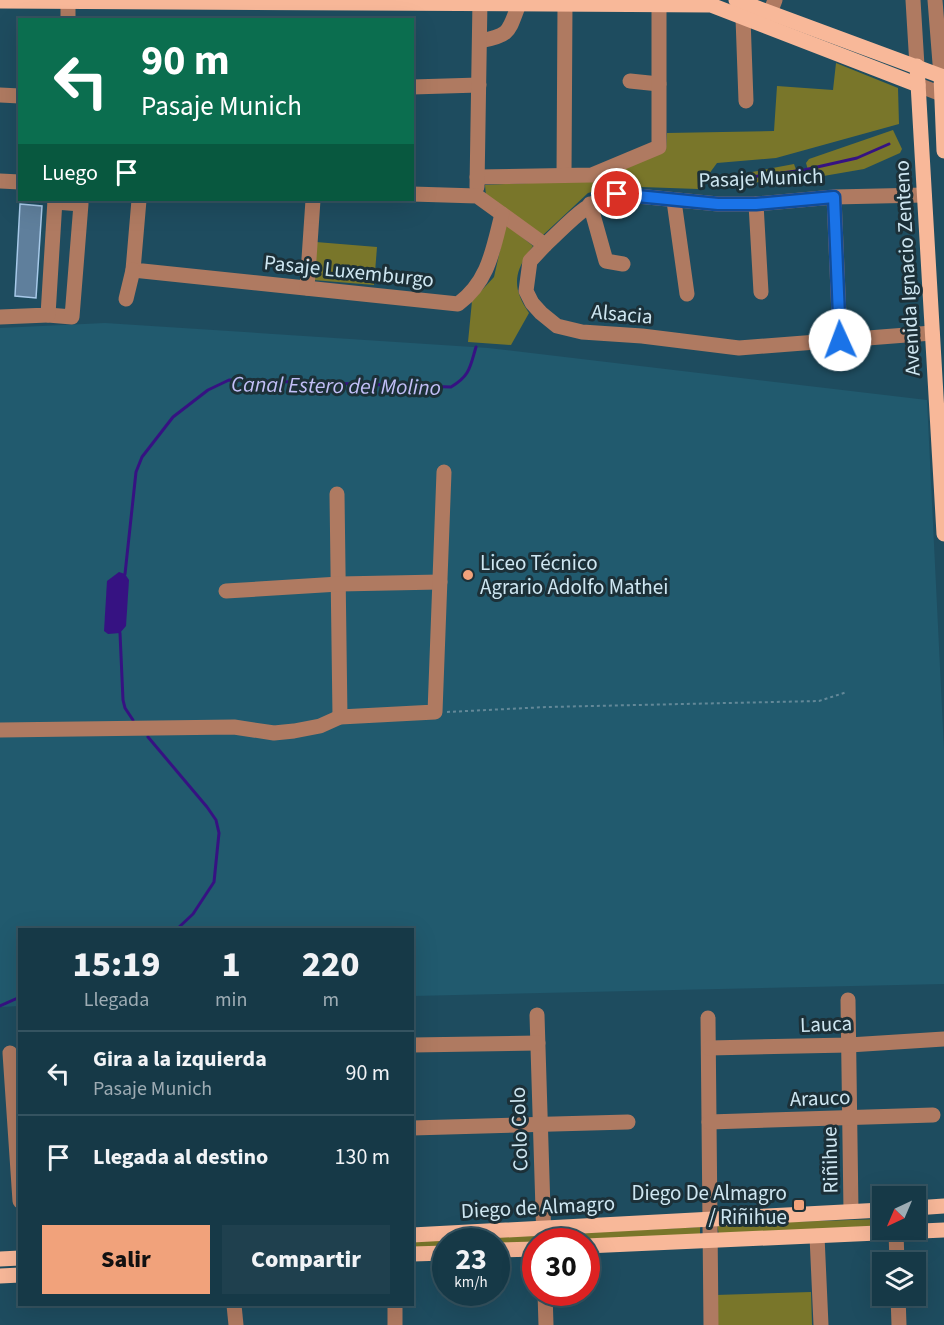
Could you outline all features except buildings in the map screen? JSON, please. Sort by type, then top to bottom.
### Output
[{"type":"main road","points":[[736,0],[942,77]]},
{"type":"main road","points":[[0,1],[711,4],[743,18],[770,13],[918,85]]},
{"type":"main road","name":"Avenida Ignacio Zenteno","points":[[917,66],[932,333],[939,387],[944,534]]},
{"type":"main road","name":"Avenida Ignacio Zenteno","points":[[942,77],[944,151]]},
{"type":"main road","points":[[926,1207],[944,1206]]},
{"type":"main road","name":"Diego de Almagro","points":[[577,1228],[592,1225],[872,1210]]},
{"type":"main road","name":"Diego de Almagro","points":[[926,1231],[944,1230]]},
{"type":"main road","name":"Diego de Almagro","points":[[600,1246],[872,1233]]},
{"type":"main road","name":"Diego de Almagro","points":[[414,1235],[522,1235]]},
{"type":"main road","points":[[414,1254],[432,1253]]},
{"type":"main road","points":[[0,1259],[18,1258]]},
{"type":"main road","points":[[0,1276],[18,1275]]},
{"type":"street","name":"Avenida Ignacio Zenteno","points":[[913,0],[917,66]]},
{"type":"street","name":"Avenida Ignacio Zenteno","points":[[935,0],[942,77]]},
{"type":"street","points":[[68,1],[68,18]]},
{"type":"street","points":[[477,196],[480,2]]},
{"type":"street","points":[[480,41],[506,34],[519,4]]},
{"type":"street","points":[[564,175],[565,4]]},
{"type":"street","points":[[477,177],[592,175],[659,147],[659,4]]},
{"type":"street","points":[[743,18],[746,101]]},
{"type":"street","points":[[630,81],[659,84]]},
{"type":"street","points":[[414,87],[479,85]]},
{"type":"street","points":[[918,85],[943,94]]},
{"type":"street","points":[[0,95],[18,96]]},
{"type":"street","points":[[0,181],[18,182]]},
{"type":"street","points":[[414,194],[477,196],[545,245]]},
{"type":"street","name":"Pasaje Munich","points":[[545,245],[590,204],[617,194],[718,204],[756,204],[834,197],[924,195]]},
{"type":"street","points":[[834,197],[840,340]]},
{"type":"street","points":[[0,317],[48,315],[72,317],[81,204],[55,201],[48,315]]},
{"type":"street","points":[[126,299],[133,270],[139,201]]},
{"type":"street","points":[[307,288],[313,201]]},
{"type":"street","points":[[674,201],[687,294]]},
{"type":"street","points":[[590,204],[606,261],[623,264]]},
{"type":"street","points":[[756,204],[761,292]]},
{"type":"street","name":"Pasaje Luxemburgo","points":[[133,270],[458,304],[470,295],[488,267],[502,214]]},
{"type":"street","name":"Alsacia","points":[[545,245],[530,261],[526,291],[532,303],[557,326],[582,332],[642,336],[739,348],[932,333]]},
{"type":"street","points":[[0,730],[234,727],[274,733],[320,726],[340,717],[435,712],[444,472]]},
{"type":"street","points":[[337,494],[340,717]]},
{"type":"street","points":[[226,591],[339,584],[440,582]]},
{"type":"street","name":"Riñihue","points":[[848,1000],[851,1211]]},
{"type":"street","name":"Colo Colo","points":[[537,1015],[543,1228]]},
{"type":"street","points":[[708,1018],[711,1325]]},
{"type":"street","name":"Lauca","points":[[709,1048],[849,1045],[944,1039]]},
{"type":"street","points":[[414,1045],[538,1042]]},
{"type":"street","points":[[10,1053],[18,1139]]},
{"type":"street","name":"Arauco","points":[[709,1122],[933,1115]]},
{"type":"street","points":[[414,1128],[628,1122]]},
{"type":"street","points":[[817,1236],[821,1325]]},
{"type":"street","points":[[234,1306],[236,1325]]},
{"type":"street","points":[[395,1306],[395,1325]]},
{"type":"street","points":[[545,1306],[546,1325]]},
{"type":"street","points":[[898,1306],[899,1325]]},
{"type":"path","points":[[435,712],[819,701],[847,692]]},
{"type":"shaded area","points":[[836,63],[898,88],[899,124],[776,158],[717,163],[698,189],[613,186],[588,193],[542,236],[486,196],[485,185],[594,180],[666,150],[667,133],[774,131],[777,86],[833,90]]},
{"type":"shaded area","points":[[893,130],[902,149],[900,153],[864,169],[810,177],[806,163],[809,159]]},
{"type":"shaded area","points":[[794,164],[798,179],[714,186],[715,179]]},
{"type":"shaded area","points":[[506,224],[533,246],[522,263],[517,279],[519,295],[529,313],[511,345],[468,342],[472,301],[494,277]]},
{"type":"shaded area","points":[[316,242],[377,247],[374,285],[313,280]]},
{"type":"shaded area","name":"Liceo Técnico Agrario Adolfo Mathei","points":[[105,323],[488,348],[927,400],[944,750],[944,984],[414,996],[414,928],[18,928],[18,1006],[0,1007],[0,328]]},
{"type":"shaded area","points":[[119,572],[125,574],[129,580],[126,626],[120,633],[108,634],[104,631],[107,581]]},
{"type":"shaded area","points":[[872,1219],[872,1227],[719,1235],[717,1224]]},
{"type":"shaded area","points":[[700,1227],[700,1236],[600,1240],[600,1232]]},
{"type":"shaded area","points":[[510,1235],[522,1235],[522,1244],[510,1245]]},
{"type":"shaded area","points":[[432,1238],[432,1249],[414,1250],[414,1239]]},
{"type":"shaded area","points":[[811,1292],[812,1325],[716,1325],[715,1295]]},
{"type":"waterway","name":"Canal Estero del Molino","points":[[714,182],[804,170],[857,158],[889,144]]},
{"type":"waterway","name":"Canal Estero del Molino","points":[[125,574],[136,472],[142,457],[173,417],[208,390],[229,380],[451,387],[466,375],[476,347]]},
{"type":"waterway","name":"Canal Estero del Molino","points":[[120,633],[123,700],[133,720]]},
{"type":"waterway","name":"Canal Estero del Molino","points":[[148,737],[207,807],[216,820],[219,833],[214,882],[193,914],[178,928]]},
{"type":"waterway","name":"Canal Estero del Molino","points":[[0,1006],[18,998]]},
{"type":"place","name":"Liceo Técnico Agrario Adolfo Mathei","points":[[468,575]]},
{"type":"place","name":"Diego De Almagro / Riñihue","points":[[799,1205]]},
{"type":"route","points":[[617,194],[718,204],[756,204],[834,197],[840,340]]}]
